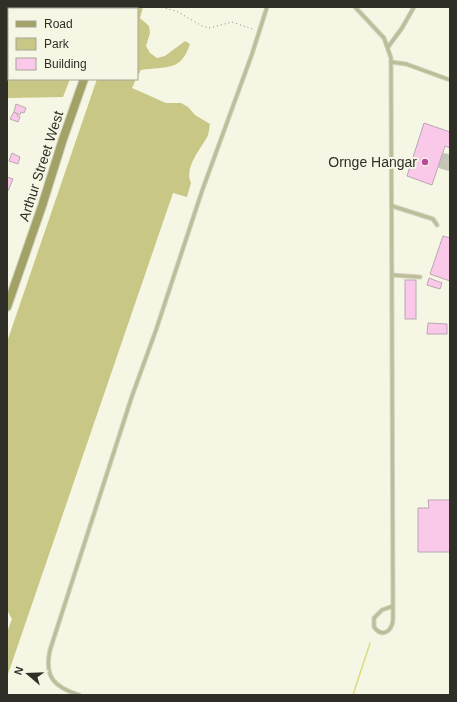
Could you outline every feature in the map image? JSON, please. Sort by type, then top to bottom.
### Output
[{"type":"main road","name":"Arthur Street West","points":[[7,307],[84,80]]},
{"type":"lane","points":[[79,695],[57,685],[48,669],[47,662],[50,650],[132,396],[156,330],[202,191],[260,31],[267,7]]},
{"type":"lane","points":[[355,7],[378,30],[388,47],[391,62],[393,606],[392,626],[387,632],[377,631],[374,627],[374,618],[382,610],[393,606]]},
{"type":"lane","points":[[388,47],[402,28],[414,7]]},
{"type":"lane","points":[[391,62],[406,64],[450,80]]},
{"type":"lane","points":[[392,206],[433,219],[437,225]]},
{"type":"lane","points":[[392,275],[420,277]]},
{"type":"path","points":[[162,7],[178,12],[202,26],[209,28],[232,22],[260,31]]},
{"type":"green space","points":[[7,7],[54,7],[8,8],[8,80],[70,80],[63,97],[8,98],[7,104]]},
{"type":"green space","points":[[143,7],[140,18],[149,26],[150,33],[146,46],[150,53],[157,58],[165,56],[185,41],[190,44],[182,59],[172,66],[141,70],[138,75],[138,8],[121,8]]},
{"type":"green space","points":[[97,80],[136,80],[132,88],[166,103],[181,103],[188,107],[195,115],[210,124],[207,137],[196,154],[189,171],[191,183],[187,197],[173,193],[7,677],[7,632],[12,619],[7,610],[7,342]]},
{"type":"building","points":[[16,104],[26,108],[24,113],[21,112],[20,115],[14,112]]},
{"type":"building","points":[[14,112],[20,117],[18,122],[10,119]]},
{"type":"building","name":"Ornge Hangar","points":[[424,123],[450,132],[450,148],[445,146],[432,185],[407,176]]},
{"type":"building","points":[[12,153],[20,157],[18,164],[9,161]]},
{"type":"building","points":[[7,177],[13,179],[8,191],[7,191]]},
{"type":"building","points":[[443,236],[450,238],[450,281],[430,274]]},
{"type":"building","points":[[429,278],[442,283],[440,289],[427,285]]},
{"type":"building","points":[[405,280],[416,280],[416,319],[405,319]]},
{"type":"building","points":[[428,323],[447,324],[447,334],[427,334]]},
{"type":"building","points":[[428,500],[450,500],[450,552],[418,552],[418,508],[429,508]]},
{"type":"waterway","points":[[353,695],[370,643]]},
{"type":"taxiway","points":[[443,161],[450,163]]},
{"type":"place","name":"Ornge Hangar","points":[[425,162]]}]
